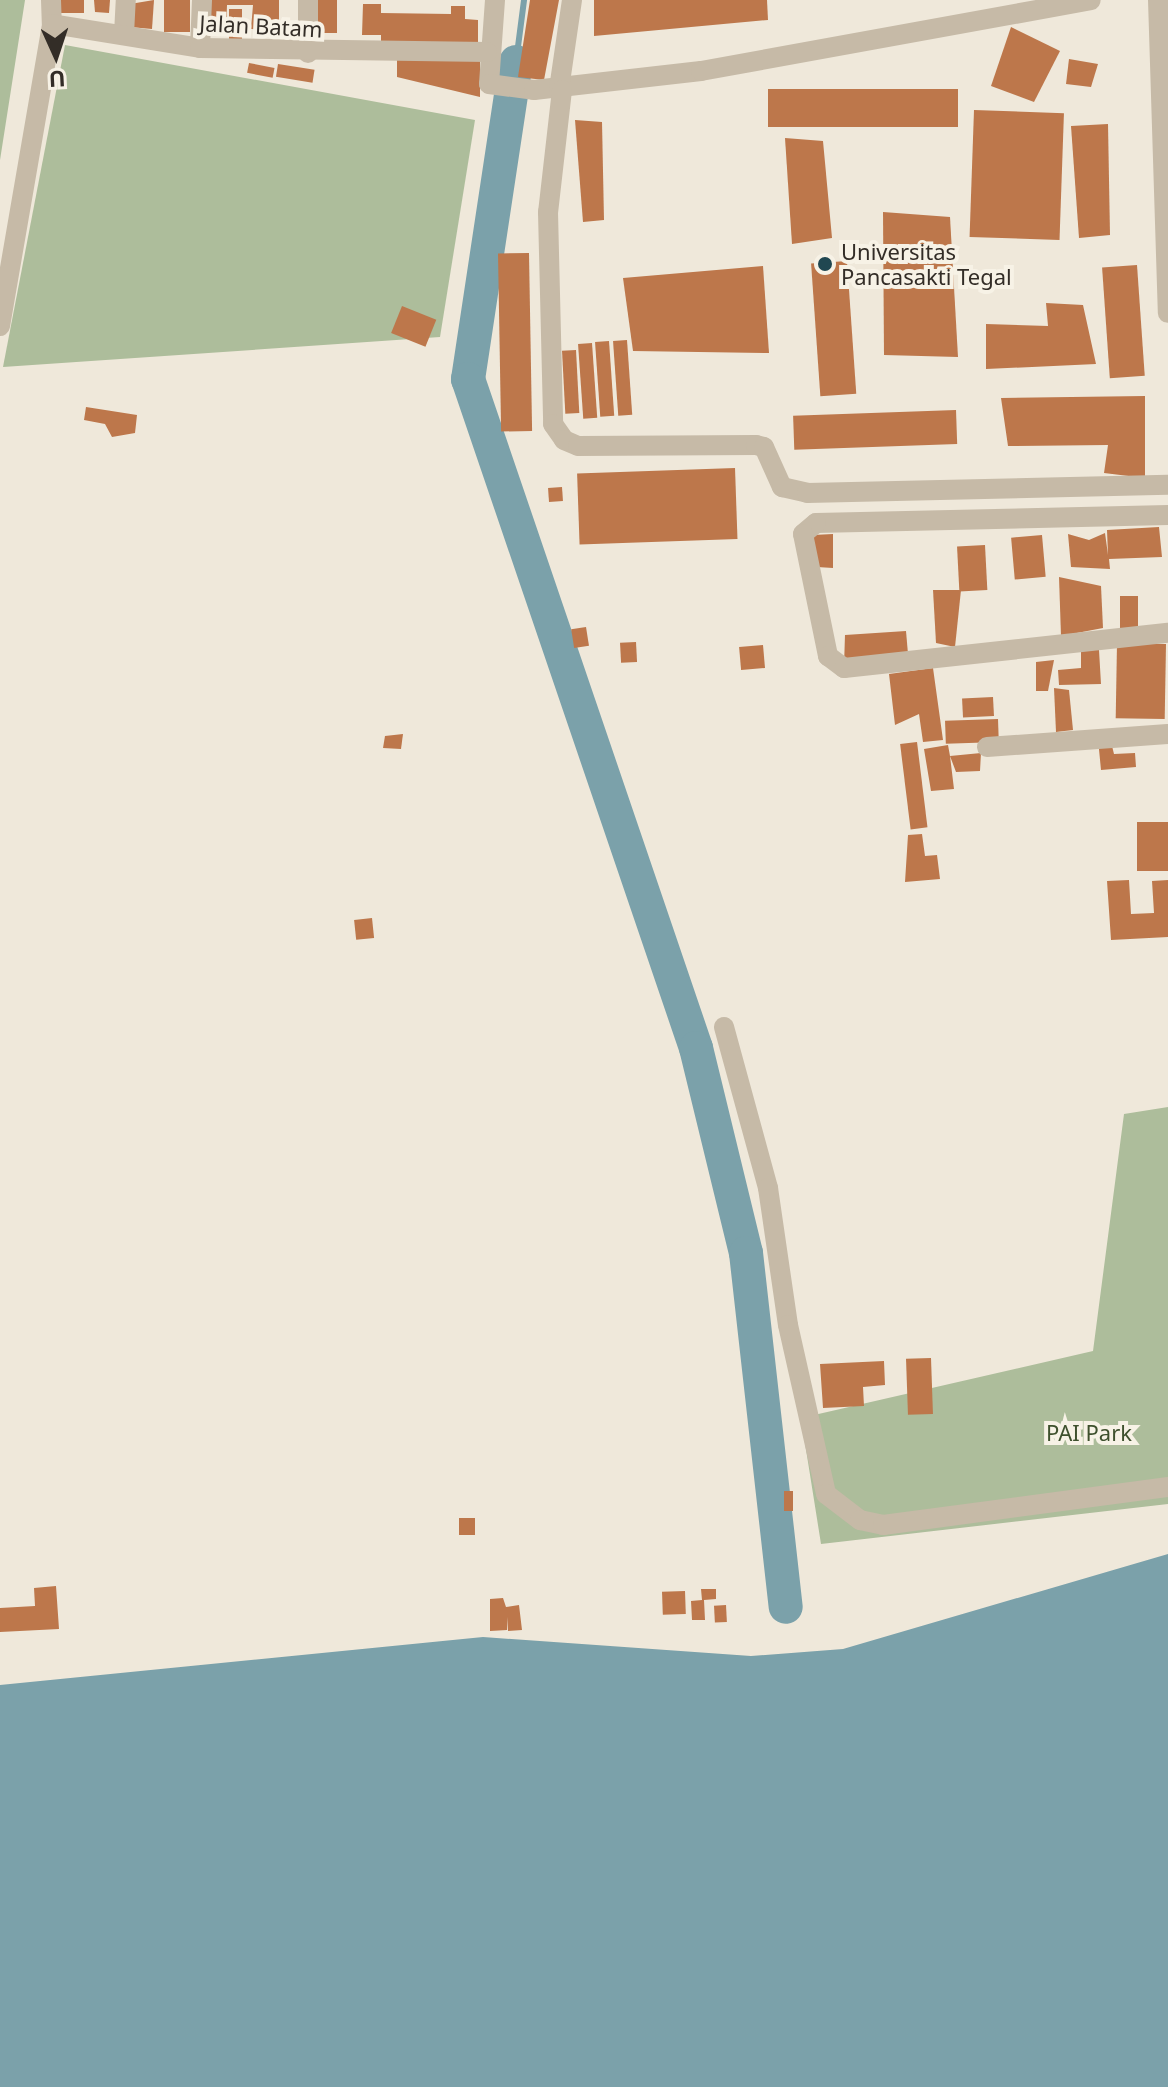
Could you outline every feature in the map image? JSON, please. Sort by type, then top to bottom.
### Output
[{"type":"street","points":[[0,326],[52,24],[51,0]]},
{"type":"street","points":[[124,34],[126,0]]},
{"type":"street","points":[[200,48],[202,0]]},
{"type":"street","points":[[308,0],[308,53]]},
{"type":"street","points":[[495,0],[487,52],[487,78],[498,87],[534,90],[560,90],[1091,0]]},
{"type":"street","points":[[572,0],[548,212],[553,424],[564,440],[578,446],[756,445],[764,447],[782,487],[807,493],[1168,485]]},
{"type":"street","points":[[1158,0],[1168,313]]},
{"type":"street","name":"Jalan Batam","points":[[52,24],[200,48],[308,53],[487,52]]},
{"type":"street","points":[[1168,515],[816,523],[803,534],[828,656],[844,668],[1168,633]]},
{"type":"street","points":[[987,747],[1168,734]]},
{"type":"street","points":[[724,1027],[768,1188],[788,1325],[826,1494],[860,1520],[883,1525],[1168,1487]]},
{"type":"green space","points":[[0,0],[25,0],[0,160]]},
{"type":"green space","points":[[65,45],[475,120],[440,337],[3,367]]},
{"type":"green space","name":"PAI Park","points":[[1168,1107],[1168,1504],[821,1544],[801,1418],[1093,1351],[1124,1114]]},
{"type":"water","points":[[1168,1554],[1168,2087],[0,2087],[0,1685],[483,1637],[751,1656],[843,1649]]},
{"type":"building","points":[[61,0],[84,0],[84,13],[61,13]]},
{"type":"building","points":[[94,0],[110,0],[109,13],[95,12]]},
{"type":"building","points":[[154,0],[152,29],[130,27],[130,4]]},
{"type":"building","points":[[164,0],[190,0],[190,32],[164,32]]},
{"type":"building","points":[[210,0],[279,0],[279,31],[251,29],[253,5],[227,5],[226,33],[211,33]]},
{"type":"building","points":[[311,0],[337,0],[337,33],[311,33]]},
{"type":"building","points":[[530,0],[559,0],[544,80],[518,77]]},
{"type":"building","points":[[594,0],[767,0],[768,20],[594,36]]},
{"type":"building","points":[[363,4],[381,4],[381,13],[451,14],[451,6],[465,6],[465,19],[478,20],[478,43],[381,42],[381,35],[362,35]]},
{"type":"building","points":[[229,9],[242,9],[242,44],[229,44]]},
{"type":"building","points":[[1011,27],[1060,51],[1034,102],[991,86]]},
{"type":"building","points":[[397,55],[480,56],[480,97],[397,77]]},
{"type":"building","points":[[1069,59],[1098,64],[1091,87],[1066,84]]},
{"type":"building","points":[[249,63],[275,68],[273,78],[247,73]]},
{"type":"building","points":[[278,64],[315,70],[313,83],[276,77]]},
{"type":"building","points":[[768,89],[958,89],[958,127],[768,127]]},
{"type":"building","points":[[974,110],[1064,113],[1060,240],[970,237]]},
{"type":"building","points":[[575,120],[602,122],[604,220],[583,222]]},
{"type":"building","points":[[1108,124],[1110,235],[1079,238],[1071,126]]},
{"type":"building","points":[[785,138],[823,141],[832,238],[792,244]]},
{"type":"building","points":[[883,212],[950,217],[958,357],[884,355]]},
{"type":"building","points":[[529,253],[532,431],[501,432],[498,254]]},
{"type":"building","name":"Universitas Pancasakti Tegal","points":[[847,261],[856,394],[820,396],[811,264]]},
{"type":"building","points":[[1137,265],[1145,376],[1110,378],[1102,267]]},
{"type":"building","points":[[763,266],[769,353],[633,351],[623,278]]},
{"type":"building","points":[[1046,303],[1083,305],[1096,364],[986,369],[986,324],[1048,326]]},
{"type":"building","points":[[402,306],[436,320],[425,347],[391,333]]},
{"type":"building","points":[[627,340],[632,415],[618,416],[613,341]]},
{"type":"building","points":[[609,341],[614,416],[600,417],[595,342]]},
{"type":"building","points":[[592,343],[597,418],[583,419],[578,344]]},
{"type":"building","points":[[576,350],[579,413],[565,414],[562,351]]},
{"type":"building","points":[[1145,396],[1145,478],[1104,473],[1108,445],[1008,446],[1001,398]]},
{"type":"building","points":[[86,407],[137,415],[135,433],[112,437],[105,424],[84,420]]},
{"type":"building","points":[[956,410],[957,444],[794,450],[793,416]]},
{"type":"building","points":[[735,468],[737,539],[580,544],[577,474]]},
{"type":"building","points":[[562,487],[563,501],[549,502],[548,488]]},
{"type":"building","points":[[1159,527],[1162,557],[1109,559],[1110,569],[1071,567],[1068,534],[1089,540],[1105,533],[1108,555],[1107,530]]},
{"type":"building","points":[[833,534],[833,568],[817,567],[813,535]]},
{"type":"building","points":[[1042,535],[1046,577],[1015,580],[1011,538]]},
{"type":"building","points":[[985,545],[987,590],[959,591],[957,546]]},
{"type":"building","points":[[1059,577],[1101,586],[1103,628],[1061,636]]},
{"type":"building","points":[[933,590],[961,590],[955,647],[936,643]]},
{"type":"building","points":[[1120,596],[1138,596],[1138,629],[1120,629]]},
{"type":"building","points":[[586,627],[589,646],[574,648],[571,629]]},
{"type":"building","points":[[906,631],[908,654],[844,666],[845,635]]},
{"type":"building","points":[[636,642],[637,662],[621,663],[620,643]]},
{"type":"building","points":[[1117,643],[1166,644],[1165,719],[1116,718]]},
{"type":"building","points":[[763,645],[765,668],[741,670],[739,647]]},
{"type":"building","points":[[1081,650],[1099,650],[1101,684],[1059,685],[1058,670],[1081,668]]},
{"type":"building","points":[[1054,660],[1048,691],[1036,691],[1036,662]]},
{"type":"building","points":[[933,668],[943,740],[923,742],[919,714],[895,725],[889,674]]},
{"type":"building","points":[[1054,688],[1069,690],[1073,730],[1056,732]]},
{"type":"building","points":[[993,697],[994,716],[963,718],[962,699]]},
{"type":"building","points":[[998,719],[999,742],[946,744],[945,721]]},
{"type":"building","points":[[403,734],[401,749],[383,748],[385,736]]},
{"type":"building","points":[[1110,738],[1114,754],[1135,753],[1136,767],[1101,770],[1098,739]]},
{"type":"building","points":[[917,742],[927,827],[911,829],[900,744]]},
{"type":"building","points":[[948,745],[954,789],[931,791],[924,749]]},
{"type":"building","points":[[981,753],[980,771],[956,772],[950,756]]},
{"type":"building","points":[[1137,822],[1168,822],[1168,871],[1137,871]]},
{"type":"building","points":[[922,834],[925,856],[937,855],[940,879],[905,882],[908,835]]},
{"type":"building","points":[[1129,880],[1131,914],[1154,913],[1152,881],[1168,880],[1168,937],[1111,940],[1107,881]]},
{"type":"building","points":[[372,918],[374,938],[356,940],[354,920]]},
{"type":"building","points":[[931,1358],[933,1414],[908,1415],[906,1359]]},
{"type":"building","points":[[884,1361],[885,1385],[863,1387],[864,1406],[823,1408],[820,1364]]},
{"type":"building","points":[[784,1491],[793,1491],[793,1511],[784,1511]]},
{"type":"building","points":[[459,1518],[475,1518],[475,1535],[459,1535]]},
{"type":"building","points":[[56,1586],[59,1629],[0,1632],[0,1608],[35,1606],[34,1588]]},
{"type":"building","points":[[701,1589],[716,1589],[716,1599],[704,1600],[705,1620],[692,1620],[691,1601],[702,1600]]},
{"type":"building","points":[[685,1591],[686,1614],[663,1615],[662,1592]]},
{"type":"building","points":[[503,1598],[506,1607],[519,1605],[522,1630],[508,1631],[507,1617],[507,1630],[490,1631],[490,1599]]},
{"type":"building","points":[[726,1605],[727,1622],[715,1623],[714,1606]]},
{"type":"waterway","points":[[516,62],[524,0]]},
{"type":"waterway","points":[[516,62],[468,379],[696,1048],[746,1253],[786,1607]]},
{"type":"place","name":"Universitas Pancasakti Tegal","points":[[825,264]]}]
